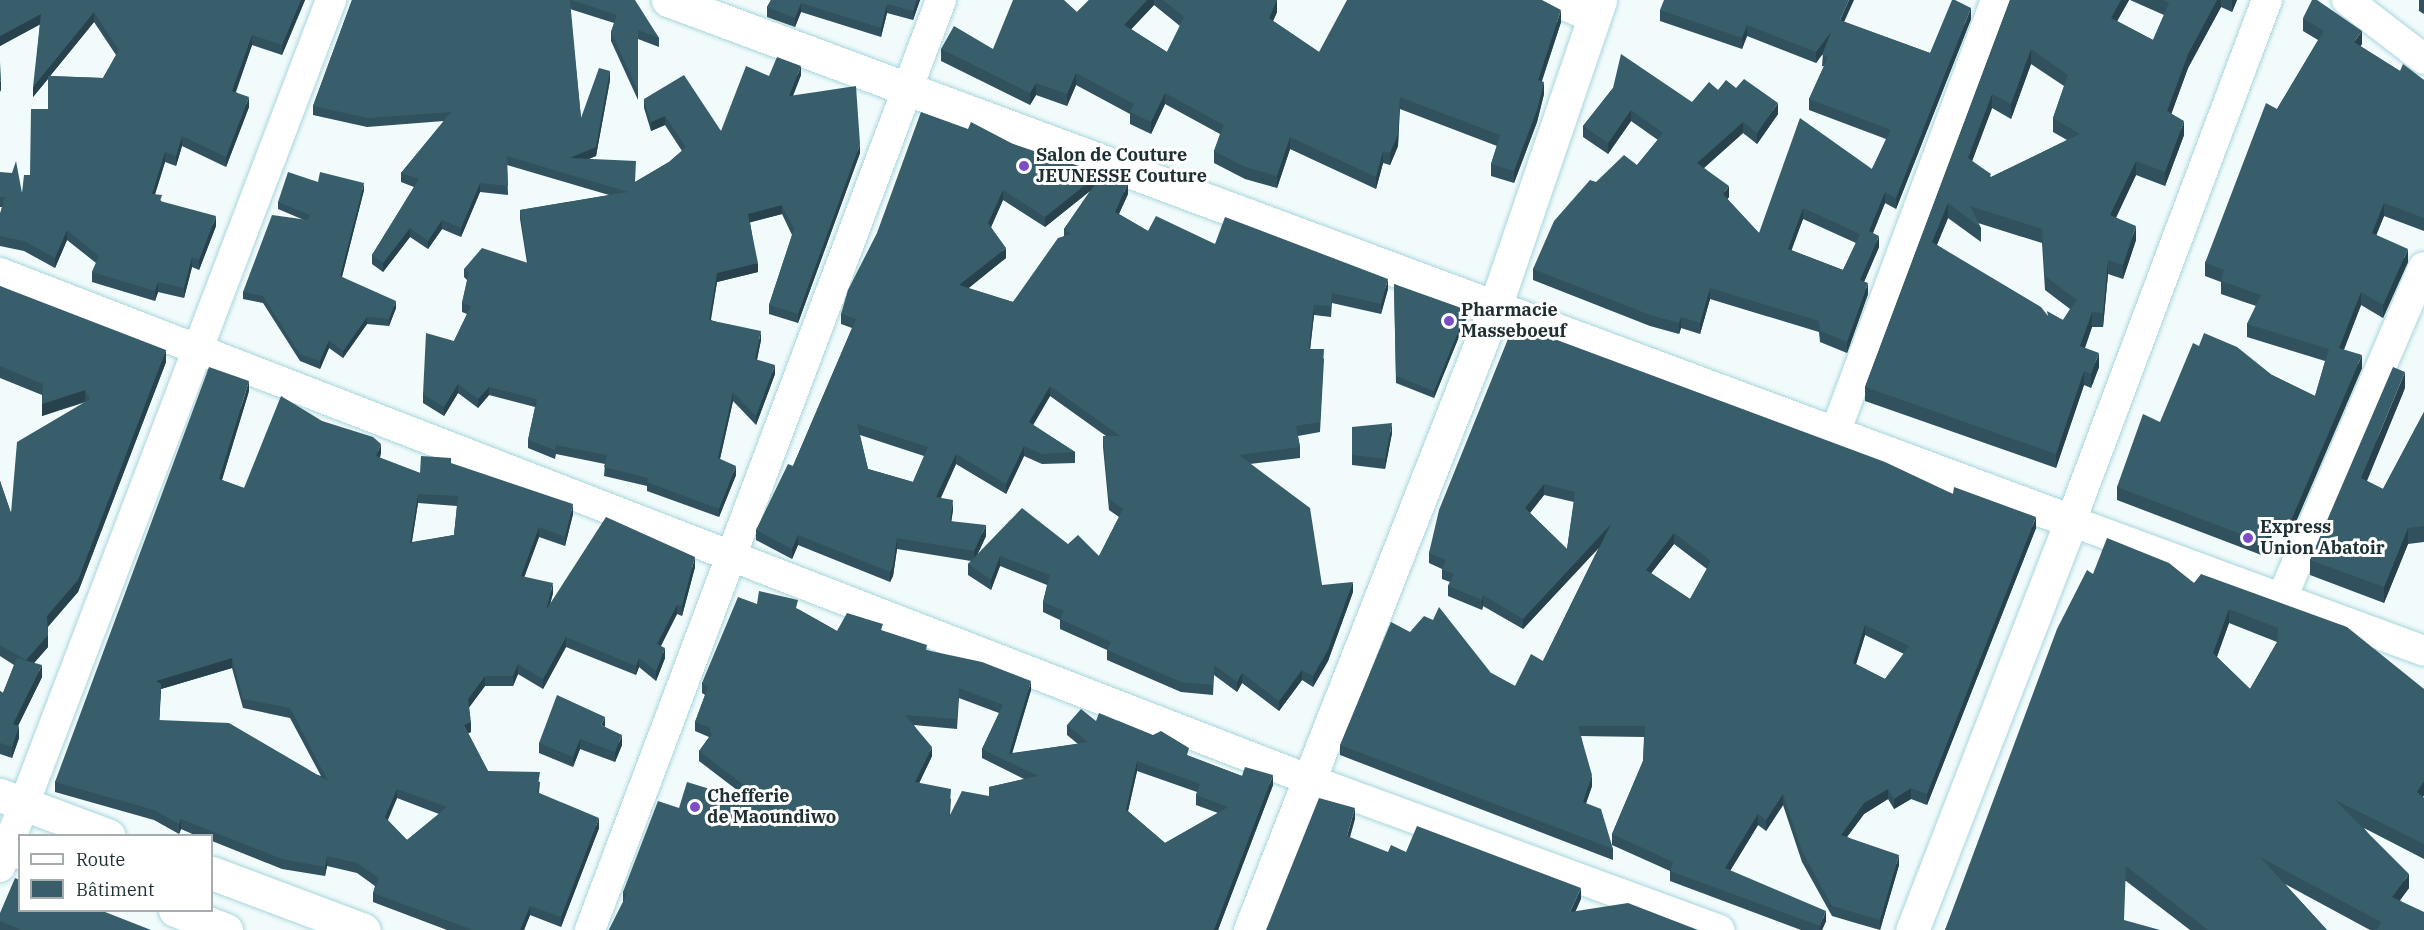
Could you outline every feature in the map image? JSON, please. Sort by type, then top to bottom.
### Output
[{"type":"main road","points":[[668,0],[2071,521],[1912,930]]},
{"type":"main road","points":[[1250,930],[1495,307],[1597,9]]},
{"type":"main road","points":[[12,799],[104,834]]},
{"type":"main road","points":[[213,873],[364,930]]},
{"type":"main road","points":[[180,912],[226,930]]},
{"type":"street","points":[[7,853],[12,799],[202,349],[331,0]]},
{"type":"street","points":[[590,930],[734,557],[941,0]]},
{"type":"street","points":[[1553,0],[1597,9]]},
{"type":"street","points":[[1835,433],[1996,0]]},
{"type":"street","points":[[2268,0],[2071,521],[2424,651]]},
{"type":"street","points":[[2347,0],[2424,59]]},
{"type":"street","points":[[2281,600],[2424,267]]},
{"type":"street","points":[[0,273],[202,349],[1310,780],[1719,930]]},
{"type":"building","points":[[0,0],[301,0],[282,45],[252,35],[232,91],[249,97],[226,157],[182,136],[176,156],[165,152],[152,194],[162,195],[160,201],[216,216],[199,260],[192,257],[184,288],[158,282],[155,291],[92,272],[99,256],[67,230],[55,258],[24,241],[0,236],[0,214],[5,197],[0,197],[0,172],[12,173],[16,161],[22,193],[24,175],[30,175],[31,109],[48,109],[48,76],[103,78],[119,50],[94,12],[33,87],[41,14],[0,36]]},
{"type":"building","points":[[352,0],[570,0],[581,118],[599,68],[610,71],[596,147],[570,158],[636,161],[635,182],[669,162],[686,147],[665,116],[651,122],[644,99],[684,75],[721,131],[746,66],[769,76],[777,57],[801,66],[789,96],[856,86],[860,144],[798,314],[769,305],[794,229],[782,205],[748,214],[758,263],[717,273],[709,320],[761,331],[755,359],[775,365],[756,416],[733,392],[718,458],[736,466],[719,509],[647,482],[648,478],[604,467],[607,455],[556,445],[555,450],[528,440],[537,399],[489,387],[478,399],[458,384],[444,407],[423,394],[426,333],[454,341],[471,306],[462,303],[469,273],[464,269],[482,248],[528,263],[520,210],[628,192],[507,156],[508,186],[480,183],[461,228],[442,220],[428,241],[410,228],[383,263],[372,255],[419,179],[401,173],[451,112],[367,118],[313,106]]},
{"type":"building","points":[[571,0],[635,0],[659,38],[638,30],[638,91],[611,32],[617,15]]},
{"type":"building","points":[[771,0],[917,0],[913,11],[887,4],[881,28],[801,3],[795,18],[767,7]]},
{"type":"building","points":[[1013,0],[1064,0],[1077,12],[1089,0],[1147,0],[1124,25],[1167,52],[1184,17],[1163,0],[1277,0],[1269,18],[1319,52],[1347,0],[1542,0],[1561,10],[1538,80],[1544,82],[1537,110],[1514,171],[1491,164],[1500,135],[1400,97],[1398,134],[1390,153],[1383,151],[1376,177],[1290,137],[1277,176],[1245,167],[1214,151],[1224,125],[1165,93],[1151,122],[1130,112],[1134,104],[1076,73],[1067,94],[1036,83],[1030,93],[941,49],[954,26],[993,49]]},
{"type":"building","points":[[1664,0],[1849,0],[1840,20],[1930,53],[1952,0],[1971,8],[1896,198],[1885,192],[1869,231],[1879,236],[1860,280],[1868,283],[1847,342],[1820,331],[1819,321],[1710,288],[1700,323],[1681,317],[1679,323],[1650,315],[1533,269],[1554,221],[1590,180],[1596,182],[1624,155],[1637,165],[1663,133],[1631,110],[1608,143],[1583,126],[1613,88],[1621,54],[1692,102],[1709,82],[1718,90],[1726,80],[1736,88],[1744,79],[1778,103],[1757,133],[1743,122],[1697,163],[1729,186],[1723,194],[1759,233],[1800,118],[1872,169],[1891,130],[1809,99],[1828,57],[1822,55],[1831,32],[1816,52],[1747,25],[1742,38],[1660,10]],"holes":[[[1803,208],[1860,234],[1843,270],[1788,249]]]},
{"type":"building","points":[[2010,0],[2121,0],[2111,18],[2153,40],[2169,3],[2163,0],[2217,0],[2188,54],[2167,111],[2184,121],[2165,172],[2136,161],[2110,215],[2136,226],[2123,265],[2108,260],[2103,313],[2092,312],[2080,346],[2099,353],[2091,374],[2084,371],[2056,454],[1865,387]],"holes":[[[2031,49],[2068,75],[2053,118],[2080,134],[1989,178],[1991,174],[1968,158],[1992,94],[2011,104]],[[1948,203],[1981,228],[1970,206],[2042,229],[2045,276],[2077,300],[2063,320],[2047,311],[2048,316],[2041,307],[1932,242]]]},
{"type":"building","points":[[2312,0],[2317,0],[2362,31],[2354,42],[2400,71],[2403,64],[2424,80],[2424,218],[2384,203],[2372,233],[2408,249],[2383,305],[2361,292],[2339,348],[2362,355],[2289,525],[2273,519],[2264,543],[2117,487],[2143,414],[2160,422],[2193,343],[2199,346],[2204,333],[2237,347],[2272,375],[2315,396],[2329,349],[2247,324],[2261,295],[2221,281],[2224,270],[2205,263],[2266,103],[2277,109],[2324,31],[2303,18]]},
{"type":"building","points":[[921,112],[968,129],[971,122],[1013,144],[1100,173],[1045,217],[1003,190],[988,223],[1006,248],[959,285],[1013,302],[1058,238],[1071,234],[1064,229],[1103,173],[1128,183],[1115,212],[1148,231],[1156,216],[1215,244],[1225,217],[1388,279],[1381,304],[1332,293],[1331,306],[1314,305],[1309,349],[1324,349],[1320,422],[1296,426],[1300,447],[1239,455],[1310,508],[1322,585],[1353,582],[1328,650],[1313,676],[1302,670],[1279,701],[1242,673],[1237,682],[1214,665],[1213,685],[1181,682],[1107,650],[1111,642],[1060,619],[1064,611],[1043,602],[1050,575],[1000,556],[991,580],[968,564],[1022,508],[1068,544],[1078,535],[1099,556],[1123,509],[1109,499],[1103,436],[1120,436],[1050,386],[1029,422],[1075,452],[1042,454],[1024,446],[1006,484],[956,454],[936,497],[953,500],[950,521],[986,525],[974,551],[897,538],[890,572],[798,535],[792,549],[756,530],[788,464],[793,466],[856,319],[841,314],[848,290],[877,233]],"holes":[[[857,424],[928,447],[913,482],[868,469]]]},
{"type":"building","points":[[288,172],[318,182],[320,172],[364,183],[340,276],[396,301],[389,319],[367,317],[343,351],[329,340],[320,361],[300,354],[263,296],[243,292],[272,215],[308,220],[310,215],[278,202]]},
{"type":"building","points":[[1394,284],[1467,310],[1434,391],[1396,376]]},
{"type":"building","points":[[0,286],[166,350],[78,580],[47,616],[48,635],[26,660],[0,645],[0,481],[11,513],[17,442],[90,399],[85,390],[42,404],[43,384],[0,366]]},
{"type":"building","points":[[1514,324],[1885,462],[1953,494],[1954,487],[2036,517],[1927,794],[1911,788],[1894,799],[1888,789],[1864,803],[1841,835],[1899,855],[1880,920],[1832,906],[1802,851],[1783,794],[1766,820],[1758,814],[1725,868],[1826,911],[1820,926],[1670,871],[1673,862],[1612,834],[1643,761],[1645,726],[1578,726],[1592,775],[1583,802],[1601,809],[1613,849],[1340,745],[1391,622],[1410,632],[1424,616],[1433,620],[1439,607],[1491,673],[1515,686],[1531,654],[1543,661],[1611,524],[1523,619],[1483,595],[1482,600],[1448,586],[1454,574],[1442,569],[1446,560],[1429,553],[1439,510]],"holes":[[[1544,484],[1575,492],[1567,549],[1525,508]],[[1674,533],[1711,561],[1690,599],[1646,570]],[[1865,625],[1909,646],[1885,679],[1853,663]]]},
{"type":"building","points":[[209,367],[249,381],[219,479],[244,488],[281,396],[322,421],[373,437],[381,444],[376,456],[420,473],[421,456],[451,458],[451,463],[573,504],[565,537],[539,527],[521,576],[553,583],[546,610],[606,517],[695,557],[682,606],[677,605],[657,644],[665,648],[656,671],[639,658],[636,666],[566,637],[543,679],[518,664],[513,676],[485,676],[468,699],[471,722],[464,725],[488,771],[540,772],[537,792],[599,818],[561,917],[530,906],[520,930],[473,930],[373,893],[379,878],[357,863],[327,856],[325,867],[282,859],[181,819],[179,824],[154,810],[55,782]],"holes":[[[418,494],[458,496],[454,535],[410,543]],[[232,658],[243,699],[290,708],[328,781],[229,723],[159,720],[161,684],[156,681]],[[397,789],[447,807],[407,840],[385,817]]]},
{"type":"building","points":[[2393,367],[2405,372],[2361,478],[2383,489],[2424,412],[2424,526],[2408,528],[2384,587],[2310,560]]},
{"type":"building","points":[[1392,423],[1385,459],[1352,455],[1352,427]]},
{"type":"building","points":[[2107,538],[2169,563],[2194,583],[2201,574],[2347,627],[2424,689],[2424,781],[2417,792],[2424,798],[2424,844],[2335,800],[2409,874],[2392,897],[2424,912],[2424,930],[2377,930],[2381,922],[2260,857],[2327,930],[2208,930],[2126,866],[2124,920],[2160,930],[1945,930],[2057,629],[2087,570],[2093,574]],"holes":[[[2229,609],[2278,628],[2277,643],[2250,689],[2213,653]]]},
{"type":"building","points":[[759,591],[798,600],[796,608],[837,631],[847,613],[883,624],[881,630],[927,645],[926,650],[982,662],[1031,681],[1009,754],[1088,742],[1067,725],[1081,709],[1096,721],[1099,713],[1153,735],[1161,731],[1189,748],[1187,755],[1242,776],[1245,767],[1273,775],[1214,930],[609,930],[627,894],[623,892],[658,801],[679,808],[687,782],[775,809],[699,751],[712,735],[709,727],[695,722],[708,687],[702,683],[738,597],[757,604]],"holes":[[[959,688],[1003,705],[982,749],[1038,776],[989,787],[989,796],[962,791],[949,817],[951,789],[915,782],[932,747],[905,715],[957,719]],[[1137,761],[1200,784],[1196,795],[1228,807],[1165,843],[1126,810]]]},
{"type":"building","points":[[17,658],[42,665],[13,724],[19,726],[12,747],[0,743],[0,691],[3,693]]},
{"type":"building","points":[[557,695],[605,717],[601,725],[622,735],[615,752],[580,739],[573,757],[539,743]]},
{"type":"building","points":[[1319,798],[1355,808],[1347,836],[1388,852],[1391,845],[1406,852],[1417,826],[1581,888],[1570,912],[1628,903],[1698,930],[1266,930]]},
{"type":"building","points":[[15,878],[18,879],[18,912],[105,912],[151,930],[22,930],[0,921],[0,913]]},
{"type":"place","name":"Salon de Couture JEUNESSE Couture","points":[[1024,166]]},
{"type":"place","name":"Pharmacie Masseboeuf","points":[[1449,321]]},
{"type":"place","name":"Express Union Abatoir","points":[[2248,538]]},
{"type":"place","name":"Chefferie de Maoundiwo","points":[[695,807]]}]
